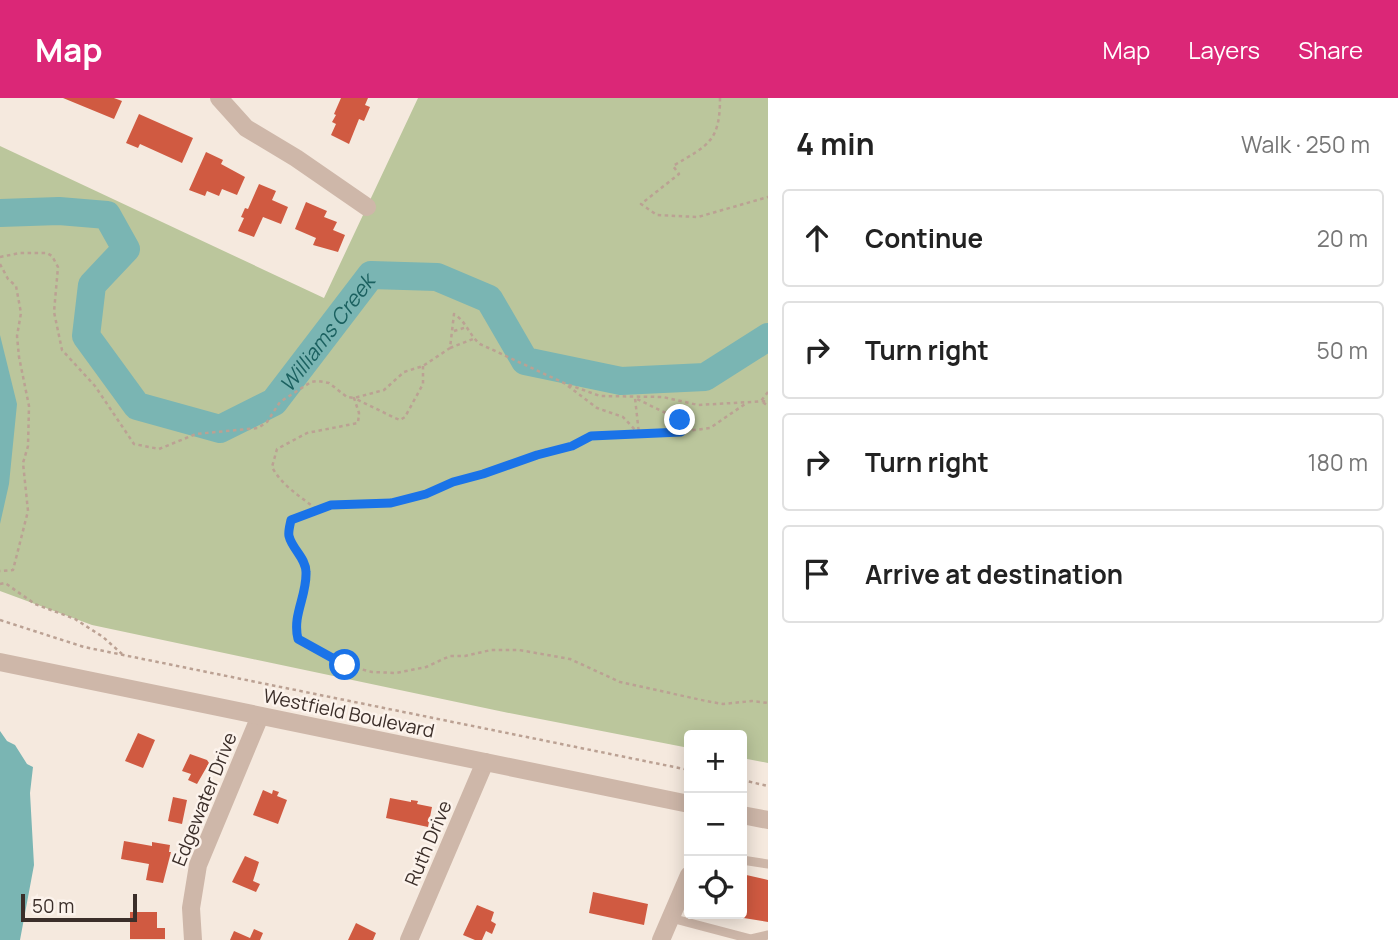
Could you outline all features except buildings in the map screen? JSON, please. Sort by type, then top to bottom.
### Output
[{"type":"street","points":[[219,98],[246,128],[296,158],[367,207]]},
{"type":"street","name":"Westfield Boulevard","points":[[0,662],[684,803]]},
{"type":"street","name":"Edgewater Drive","points":[[193,940],[191,908],[198,865],[260,716]]},
{"type":"street","name":"Ruth Drive","points":[[409,940],[485,762]]},
{"type":"street","points":[[747,816],[768,820]]},
{"type":"street","points":[[661,940],[684,886]]},
{"type":"lane","points":[[747,861],[768,864]]},
{"type":"lane","points":[[670,918],[751,939],[767,935]]},
{"type":"path","points":[[720,98],[720,121],[709,145],[673,166],[679,174],[641,204],[657,215],[698,217],[768,197]]},
{"type":"path","points":[[0,257],[20,253],[47,253],[56,262],[58,274],[54,312],[62,350],[95,386],[134,444],[159,449],[196,434],[258,428],[267,422],[280,402],[318,380],[328,383],[347,397],[400,420],[405,417],[423,384],[423,366]]},
{"type":"path","points":[[0,264],[8,279],[16,286],[21,313],[17,336],[19,357],[29,406],[29,446],[23,463],[29,511],[13,570],[0,571]]},
{"type":"path","points":[[450,348],[454,314],[459,316],[474,339],[491,351],[600,396],[663,397],[698,405],[768,401]]},
{"type":"path","points":[[454,331],[467,327]]},
{"type":"path","points":[[354,398],[384,390],[404,372],[423,366],[450,348],[474,339]]},
{"type":"path","points":[[564,383],[597,408],[624,417],[639,434]]},
{"type":"path","points":[[761,401],[768,392]]},
{"type":"path","points":[[316,509],[288,488],[276,474],[272,467],[276,449],[307,433],[358,424],[359,413],[354,398]]},
{"type":"path","points":[[635,398],[680,420],[681,432]]},
{"type":"path","points":[[635,398],[639,434]]},
{"type":"path","points":[[761,401],[768,406]]},
{"type":"path","points":[[747,402],[710,428],[591,436],[572,446],[453,482],[426,494],[391,503],[352,503],[316,509],[291,520],[289,535],[306,569],[306,590],[298,612],[296,629],[298,639],[345,665],[372,672],[396,673],[426,667],[450,656],[465,656],[491,650],[519,650],[570,659],[620,682],[706,701],[723,704],[752,701],[768,703]]},
{"type":"path","points":[[0,584],[5,583],[36,604],[75,619],[103,637],[122,655]]},
{"type":"path","points":[[1,620],[84,647],[684,769]]},
{"type":"path","points":[[747,781],[768,786]]},
{"type":"green space","points":[[418,98],[768,98],[768,763],[747,759],[747,730],[684,730],[684,747],[92,625],[0,591],[0,146],[324,298]]},
{"type":"water","points":[[0,335],[17,404],[9,484],[0,524]]},
{"type":"water","points":[[0,731],[7,741],[15,745],[27,764],[33,767],[30,793],[34,865],[20,940],[0,940]]},
{"type":"waterway","name":"Williams Creek","points":[[0,213],[59,211],[107,215],[126,249],[92,285],[86,336],[137,406],[220,429],[274,402],[371,275],[437,277],[489,299],[525,361],[621,381],[705,377],[768,337]]},
{"type":"route","points":[[345,665],[298,639],[296,629],[298,612],[306,590],[306,569],[289,535],[291,520],[331,505],[391,503],[426,494],[453,482],[572,446],[591,436],[681,432],[680,420]]}]
